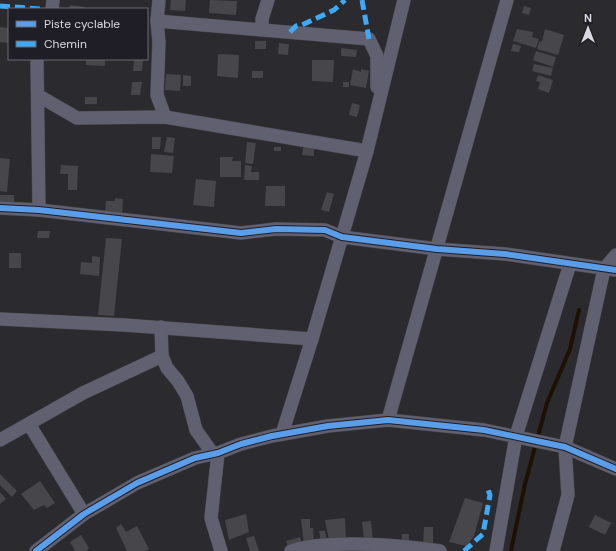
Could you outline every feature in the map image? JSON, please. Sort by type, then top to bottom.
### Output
[{"type":"street","points":[[159,0],[157,22],[159,42],[157,95],[165,117]]},
{"type":"street","points":[[262,30],[262,19],[268,0]]},
{"type":"street","points":[[282,434],[312,339],[367,151],[404,0]]},
{"type":"street","points":[[388,420],[507,0]]},
{"type":"street","points":[[157,22],[369,39],[377,56],[377,110]]},
{"type":"street","points":[[37,60],[39,96],[39,210]]},
{"type":"street","points":[[39,96],[77,118],[165,117],[367,151]]},
{"type":"street","points":[[0,208],[39,210],[241,233],[276,229],[325,230],[342,237],[505,254],[610,269]]},
{"type":"street","points":[[553,551],[568,495],[565,447],[610,269],[616,255]]},
{"type":"street","points":[[496,551],[516,436],[570,264]]},
{"type":"street","points":[[0,319],[161,327],[312,339]]},
{"type":"street","points":[[161,327],[162,356],[167,368],[178,381],[187,396],[196,430],[215,454],[211,518],[221,551]]},
{"type":"street","points":[[0,440],[83,393],[162,356]]},
{"type":"street","points":[[36,551],[84,514],[137,483],[195,458],[215,454],[241,444],[282,434],[328,426],[388,420],[484,430],[565,447],[616,469]]},
{"type":"street","points":[[29,424],[84,514]]},
{"type":"street","points":[[291,551],[306,546],[368,545],[440,551]]},
{"type":"building","points":[[171,0],[186,0],[185,11],[170,10]]},
{"type":"building","points":[[210,0],[237,1],[236,15],[209,13]]},
{"type":"building","points":[[70,5],[85,7],[84,8],[69,8]]},
{"type":"building","points":[[524,6],[531,8],[529,15],[522,13]]},
{"type":"building","points":[[0,27],[8,28],[8,43],[0,42]]},
{"type":"building","points":[[517,29],[533,32],[532,37],[539,39],[536,48],[513,41]]},
{"type":"building","points":[[545,29],[564,35],[558,55],[537,49],[539,42],[542,41]]},
{"type":"building","points":[[255,41],[266,41],[266,49],[255,49]]},
{"type":"building","points":[[279,43],[289,44],[288,55],[278,54]]},
{"type":"building","points":[[513,44],[521,46],[519,52],[511,51]]},
{"type":"building","points":[[341,48],[357,50],[356,57],[341,56]]},
{"type":"building","points":[[536,51],[556,57],[553,67],[533,60]]},
{"type":"building","points":[[218,54],[239,55],[238,78],[217,76]]},
{"type":"building","points":[[86,60],[105,60],[105,66],[86,65]]},
{"type":"building","points":[[134,60],[143,60],[142,71],[133,71]]},
{"type":"building","points":[[312,60],[334,60],[333,82],[312,81]]},
{"type":"building","points":[[534,64],[553,68],[551,76],[532,71]]},
{"type":"building","points":[[353,69],[361,72],[361,69],[369,71],[366,88],[350,85]]},
{"type":"building","points":[[252,71],[263,71],[263,78],[252,78]]},
{"type":"building","points":[[166,74],[181,75],[180,91],[165,90]]},
{"type":"building","points":[[183,75],[191,76],[191,86],[183,86]]},
{"type":"building","points":[[538,75],[553,80],[549,93],[538,89],[540,82],[536,81]]},
{"type":"building","points":[[132,82],[142,82],[140,95],[131,95]]},
{"type":"building","points":[[343,82],[349,82],[349,87],[343,87]]},
{"type":"building","points":[[85,97],[97,97],[97,104],[85,104]]},
{"type":"building","points":[[352,103],[360,105],[357,117],[349,115]]},
{"type":"building","points":[[152,137],[161,137],[160,149],[152,149]]},
{"type":"building","points":[[167,137],[175,138],[173,153],[164,152]]},
{"type":"building","points":[[247,142],[256,143],[253,164],[245,163]]},
{"type":"building","points":[[274,147],[281,147],[281,151],[274,151]]},
{"type":"building","points":[[303,148],[314,148],[314,156],[302,155]]},
{"type":"building","points":[[151,154],[174,156],[172,173],[150,172]]},
{"type":"building","points":[[220,157],[233,157],[232,161],[241,161],[241,177],[220,177]]},
{"type":"building","points":[[0,158],[10,159],[7,192],[0,191]]},
{"type":"building","points":[[61,165],[78,166],[77,190],[68,190],[68,174],[60,174]]},
{"type":"building","points":[[245,165],[252,166],[251,172],[259,172],[259,180],[244,180]]},
{"type":"building","points":[[196,179],[216,181],[214,207],[193,205]]},
{"type":"building","points":[[266,186],[285,186],[285,206],[265,206]]},
{"type":"building","points":[[327,192],[334,194],[329,212],[321,210]]},
{"type":"building","points":[[0,195],[14,195],[14,203],[0,202]]},
{"type":"building","points":[[115,198],[123,199],[122,215],[105,214],[106,201],[115,201]]},
{"type":"building","points":[[38,231],[50,231],[49,238],[37,238]]},
{"type":"building","points":[[106,238],[122,239],[114,316],[98,315]]},
{"type":"building","points":[[9,253],[21,253],[21,268],[9,268]]},
{"type":"building","points":[[92,256],[100,257],[99,276],[80,274],[81,262],[92,263]]},
{"type":"building","points":[[0,474],[17,491],[12,497],[0,485]]},
{"type":"building","points":[[40,481],[55,503],[47,508],[44,505],[34,510],[21,494]]},
{"type":"building","points":[[0,492],[6,499],[0,504]]},
{"type":"building","points":[[465,498],[483,503],[474,536],[466,546],[449,542]]},
{"type":"building","points":[[246,514],[249,532],[229,540],[225,520]]},
{"type":"building","points":[[595,515],[611,523],[605,535],[589,527]]},
{"type":"building","points":[[345,518],[346,540],[329,540],[325,520]]},
{"type":"building","points":[[301,519],[310,519],[310,528],[313,528],[314,543],[304,544]]},
{"type":"building","points":[[371,521],[373,540],[364,540],[362,522]]},
{"type":"building","points":[[121,524],[126,532],[137,526],[149,549],[145,551],[127,551],[116,528]]},
{"type":"building","points":[[424,527],[433,527],[433,546],[423,546]]},
{"type":"building","points":[[319,531],[325,531],[327,542],[321,543]]},
{"type":"building","points":[[402,534],[409,534],[409,544],[401,544]]},
{"type":"building","points":[[81,535],[89,548],[86,551],[75,551],[70,542]]},
{"type":"building","points":[[254,536],[259,551],[250,551],[246,538]]},
{"type":"building","points":[[300,537],[302,544],[289,549],[286,541]]},
{"type":"waterway","points":[[511,551],[525,484],[547,403],[570,349],[579,310]]},
{"type":"marked path","points":[[290,32],[296,26],[302,25],[334,10],[345,0]]},
{"type":"marked path","points":[[362,0],[369,39]]},
{"type":"marked path","points":[[0,6],[27,8]]},
{"type":"marked path","points":[[464,551],[483,534],[490,495],[487,487]]},
{"type":"cycle path","points":[[0,208],[39,210],[241,233],[276,229],[325,230],[342,237],[437,249],[505,254],[616,270]]},
{"type":"cycle path","points":[[36,551],[84,514],[137,483],[195,458],[218,453],[241,444],[272,436],[328,426],[388,420],[484,430],[565,447],[616,469]]}]
